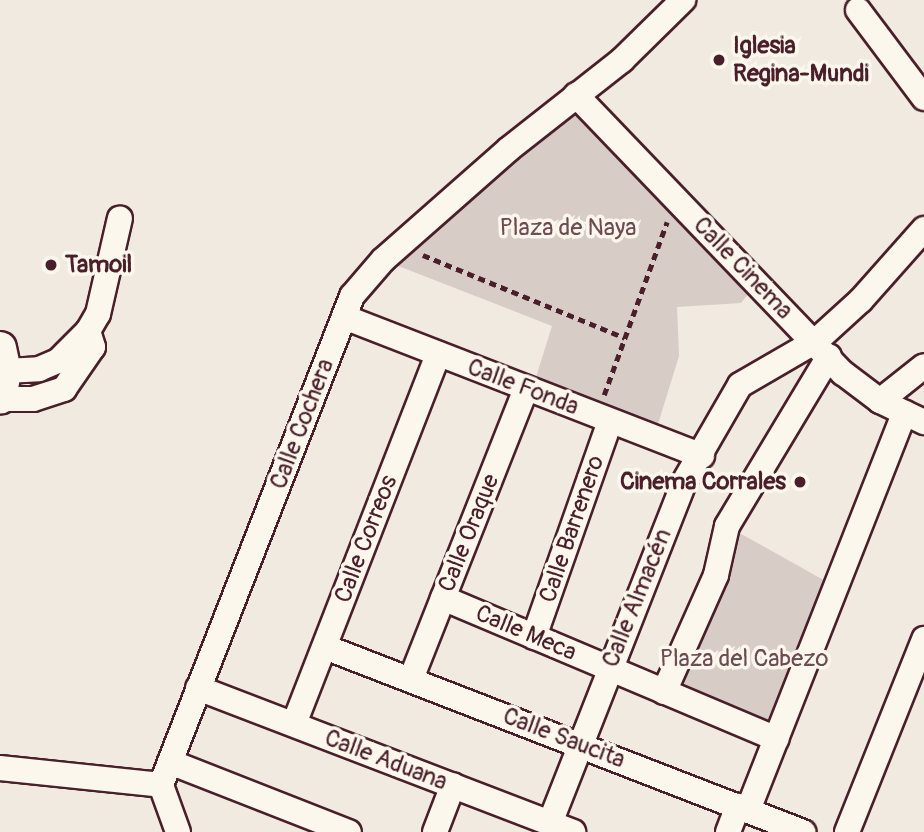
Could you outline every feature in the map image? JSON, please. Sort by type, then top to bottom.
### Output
[{"type":"street","name":"Calle Cochera","points":[[165,773],[344,317],[363,279],[576,95],[622,60],[683,0]]},
{"type":"street","points":[[858,10],[924,98]]},
{"type":"street","name":"Calle Cinema","points":[[576,95],[843,373],[880,401],[914,417]]},
{"type":"street","points":[[1,379],[58,361],[88,331],[98,314],[120,218]]},
{"type":"street","points":[[664,692],[716,575],[727,526],[822,349],[924,229]]},
{"type":"street","name":"Calle Fonda","points":[[344,317],[702,456]]},
{"type":"street","name":"Calle Almacén","points":[[565,829],[580,745],[684,482],[702,456],[740,385],[822,349]]},
{"type":"street","name":"Calle Correos","points":[[294,724],[438,354]]},
{"type":"street","points":[[880,401],[924,366]]},
{"type":"street","name":"Calle Oraque","points":[[411,679],[526,388]]},
{"type":"street","points":[[728,832],[743,808],[776,740],[914,417]]},
{"type":"street","name":"Calle Barrenero","points":[[534,637],[604,418]]},
{"type":"street","name":"Calle Meca","points":[[443,598],[776,740]]},
{"type":"street","points":[[847,832],[924,639]]},
{"type":"street","name":"Calle Saucita","points":[[325,647],[803,832]]},
{"type":"street","name":"Calle Aduana","points":[[198,688],[453,786],[515,821],[565,829]]},
{"type":"street","points":[[0,768],[165,773],[349,832]]},
{"type":"street","points":[[165,773],[178,832]]},
{"type":"street","points":[[435,832],[453,786]]},
{"type":"path","points":[[604,418],[625,338],[676,198]]},
{"type":"path","points":[[400,246],[625,338]]},
{"type":"green space","name":"Plaza de Naya","points":[[576,95],[757,283],[741,303],[677,307],[679,356],[654,437],[532,390],[552,326],[383,260]]},
{"type":"green space","name":"Plaza del Cabezo","points":[[727,526],[836,587],[776,739],[664,692]]},
{"type":"place","name":"Iglesia Regina-Mundi","points":[[719,60]]},
{"type":"place","name":"Tamoil","points":[[51,265]]},
{"type":"place","name":"Cinema Corrales","points":[[800,482]]}]
